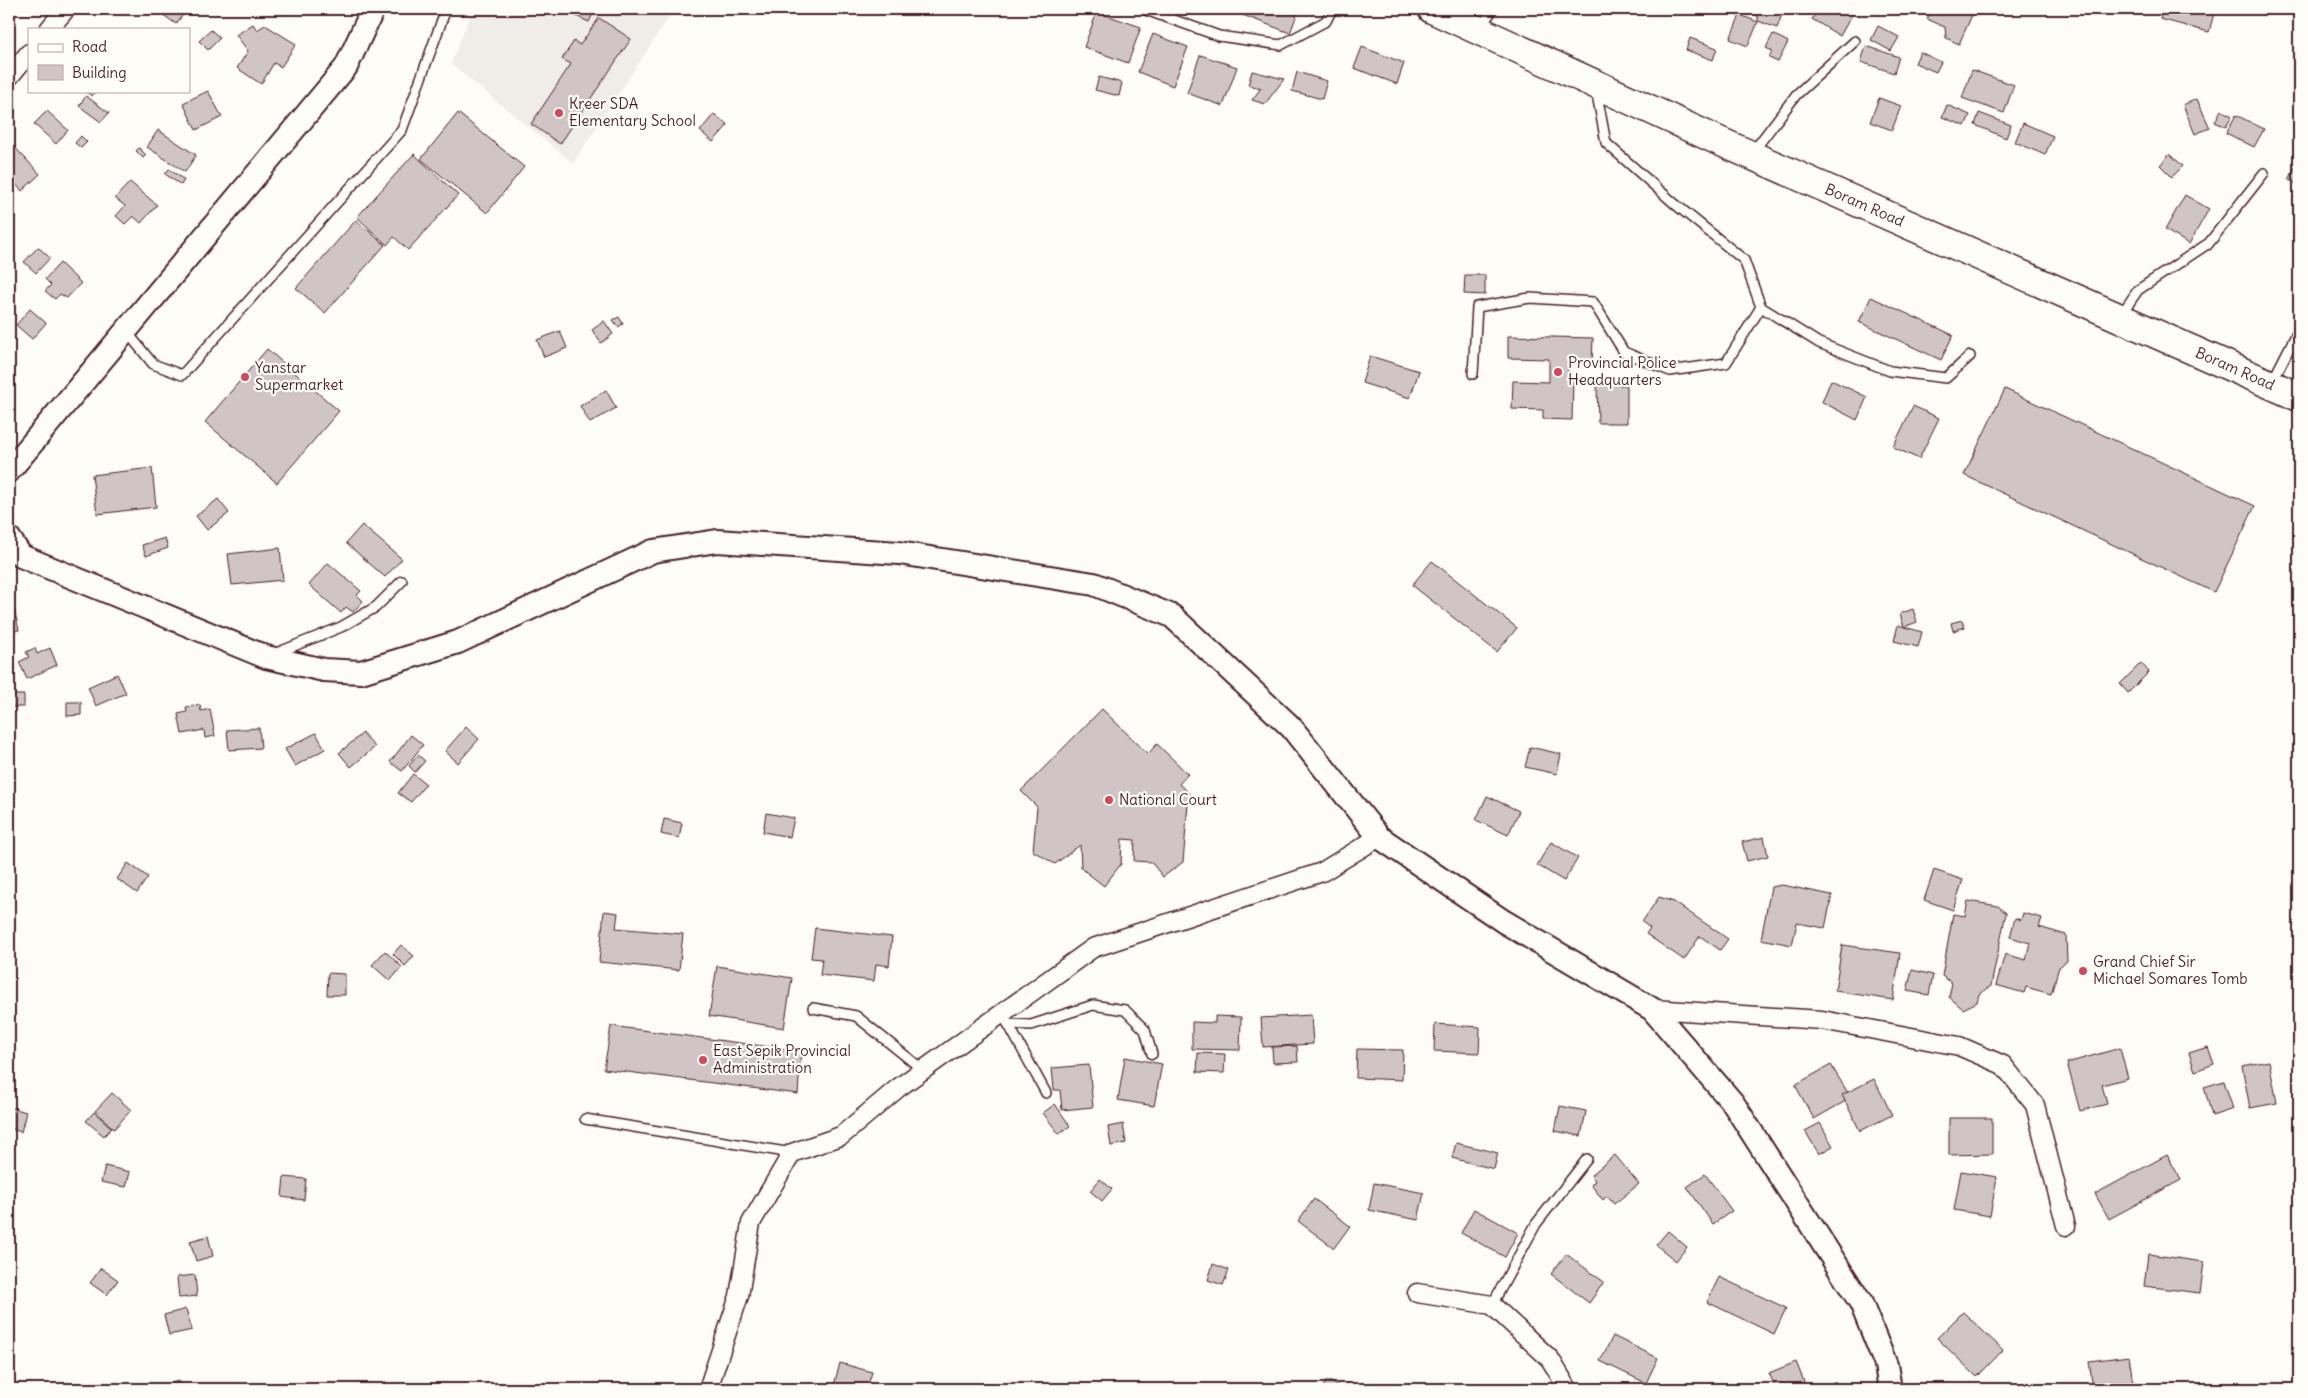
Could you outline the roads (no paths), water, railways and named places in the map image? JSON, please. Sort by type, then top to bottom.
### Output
[{"type":"main road","name":"Boram Road","points":[[1432,9],[1485,19],[1595,84],[1750,155],[2299,397]]},
{"type":"street","points":[[50,28],[66,9]]},
{"type":"street","points":[[9,471],[346,67],[373,9]]},
{"type":"street","points":[[9,76],[28,54]]},
{"type":"street","points":[[9,538],[21,556],[266,657],[324,670],[361,672],[458,642],[653,551],[717,541],[899,553],[1094,584],[1172,616],[1291,727],[1378,837],[1503,921],[1652,1009],[1734,1103],[1861,1303],[1886,1365],[1890,1389]]},
{"type":"street","points":[[708,1389],[739,1296],[751,1223],[792,1153],[841,1136],[922,1070],[1005,1019],[1092,948],[1322,872],[1378,837]]},
{"type":"street","points":[[1652,1009],[1822,1020],[1959,1046],[2003,1065],[2035,1105],[2066,1226]]},
{"type":"street","points":[[1416,1293],[1492,1305],[1550,1359],[1568,1389]]},
{"type":"lane","points":[[127,331],[153,364],[182,375],[402,130],[446,9]]},
{"type":"lane","points":[[1143,9],[1219,36],[1281,45],[1326,21],[1332,9]]},
{"type":"lane","points":[[1750,155],[1796,95],[1855,41]]},
{"type":"lane","points":[[1595,84],[1606,143],[1675,204],[1744,260],[1761,307],[1819,343],[1890,371],[1946,378],[1970,356]]},
{"type":"lane","points":[[2119,318],[2138,290],[2209,243],[2264,173]]},
{"type":"lane","points":[[1473,374],[1477,307],[1530,298],[1593,302],[1624,352],[1670,371],[1726,363],[1761,307]]},
{"type":"lane","points":[[2271,385],[2299,328]]},
{"type":"lane","points":[[266,657],[341,626],[376,607],[402,581]]},
{"type":"lane","points":[[1005,1019],[1032,1025],[1092,1005],[1125,1010],[1146,1030],[1152,1054]]},
{"type":"lane","points":[[813,1008],[856,1016],[922,1070]]},
{"type":"lane","points":[[1005,1019],[1046,1093]]},
{"type":"lane","points":[[585,1118],[792,1153]]},
{"type":"lane","points":[[1492,1305],[1536,1224],[1587,1159]]},
{"type":"place","name":"Kreer SDA Elementary School","points":[[559,113]]},
{"type":"place","name":"Provincial Police Headquarters","points":[[1558,372]]},
{"type":"place","name":"Yanstar Supermarket","points":[[245,377]]},
{"type":"place","name":"National Court","points":[[1109,800]]},
{"type":"place","name":"Grand Chief Sir Michael Somares Tomb","points":[[2083,971]]},
{"type":"place","name":"East Sepik Provincial Administration","points":[[703,1060]]}]
